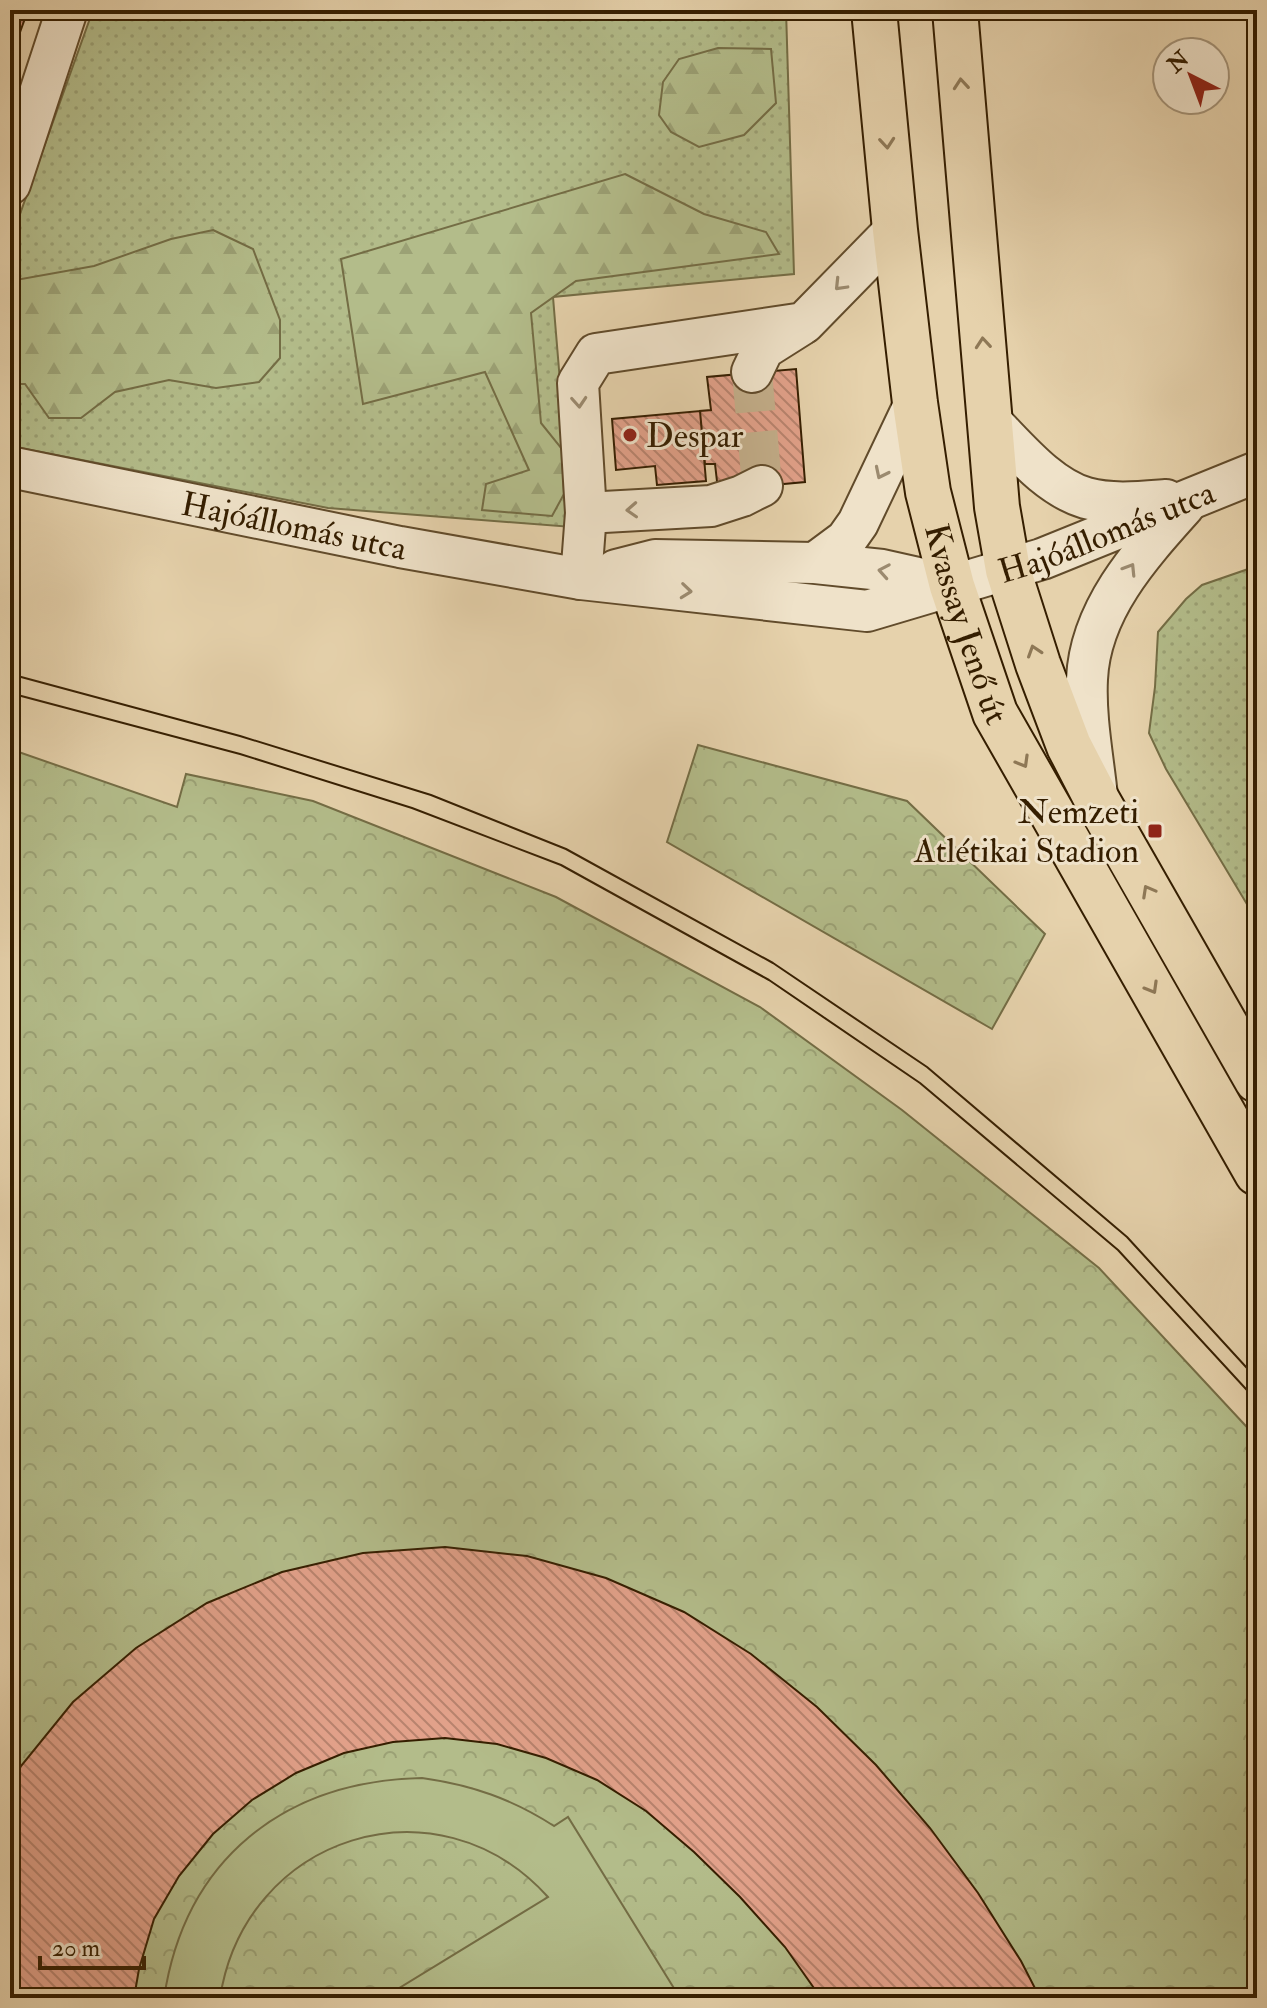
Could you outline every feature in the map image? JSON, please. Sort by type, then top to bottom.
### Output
[{"type":"main road","name":"Kvassay Jenő út","points":[[874,10],[915,403],[928,492],[952,586],[995,713],[1257,1173]]},
{"type":"main road","name":"Kvassay Jenő út","points":[[955,10],[997,507],[1008,570],[1038,664],[1069,746],[1257,1080]]},
{"type":"street","points":[[10,184],[67,10]]},
{"type":"street","points":[[752,372],[763,349],[804,323],[895,230]]},
{"type":"street","points":[[581,579],[586,513],[578,383],[596,354],[804,323]]},
{"type":"street","points":[[815,563],[846,540],[858,523],[915,403]]},
{"type":"street","points":[[990,421],[1048,477],[1086,498],[1128,503],[1190,499]]},
{"type":"street","name":"Hajóállomás utca","points":[[10,467],[400,547],[581,579],[867,611],[1042,559],[1257,472]]},
{"type":"street","points":[[586,513],[711,506],[762,486]]},
{"type":"street","points":[[1097,800],[1087,679],[1094,638],[1132,564],[1190,499]]},
{"type":"street","name":"Hajóállomás utca","points":[[581,579],[655,560],[815,563],[882,570],[952,586]]},
{"type":"green space","points":[[93,10],[786,10],[794,274],[553,297],[572,527],[328,508],[10,446],[10,242]]},
{"type":"green space","points":[[718,48],[771,49],[776,103],[744,135],[699,147],[671,132],[659,115],[663,82],[679,59]]},
{"type":"green space","points":[[625,174],[704,214],[766,232],[779,254],[576,281],[531,313],[541,423],[562,449],[564,494],[552,516],[482,510],[486,484],[529,470],[485,372],[363,404],[341,259]]},
{"type":"green space","points":[[213,230],[253,249],[280,320],[280,358],[259,382],[216,388],[169,380],[115,392],[81,418],[49,418],[25,384],[10,384],[10,281],[94,266],[171,239]]},
{"type":"green space","points":[[1257,566],[1257,921],[1166,769],[1149,733],[1158,632],[1202,585]]},
{"type":"green space","points":[[698,745],[907,801],[1045,934],[992,1029],[667,842]]},
{"type":"green space","points":[[10,749],[177,807],[186,774],[313,801],[556,897],[760,1007],[902,1110],[1099,1268],[1257,1438],[1257,1998],[10,1998]]},
{"type":"green space","points":[[422,1778],[491,1794],[554,1826],[568,1817],[680,1998],[383,1998],[548,1897],[503,1859],[453,1838],[402,1832],[352,1841],[306,1862],[266,1897],[237,1942],[220,1998],[164,1998],[175,1949],[194,1905],[218,1868],[249,1837],[285,1812],[326,1794],[372,1783]]},
{"type":"building","points":[[10,10],[28,10],[10,60]]},
{"type":"building","points":[[796,369],[805,482],[718,490],[715,464],[705,464],[700,411],[711,410],[707,377]]},
{"type":"building","points":[[700,411],[706,481],[657,485],[655,466],[616,470],[612,419]]},
{"type":"building","points":[[445,1547],[527,1556],[606,1578],[684,1612],[751,1654],[817,1707],[876,1765],[930,1828],[978,1893],[1021,1961],[1040,1998],[821,1998],[785,1947],[740,1897],[646,1811],[597,1780],[546,1758],[497,1744],[445,1738],[393,1742],[344,1753],[296,1773],[252,1800],[213,1834],[179,1876],[154,1919],[134,1998],[10,1998],[10,1787],[21,1766],[73,1702],[136,1648],[207,1603],[282,1572],[363,1553]]},
{"type":"tunnel","points":[[752,372],[762,486]]},
{"type":"tram line","points":[[10,674],[240,736],[431,795],[566,849],[773,963],[927,1067],[1127,1237],[1257,1379]]},
{"type":"tram line","points":[[10,693],[240,754],[412,808],[561,865],[769,980],[920,1083],[1118,1250],[1257,1401]]},
{"type":"place","name":"Despar","points":[[630,435]]},
{"type":"place","name":"Nemzeti Atlétikai Stadion","points":[[1155,831]]}]
